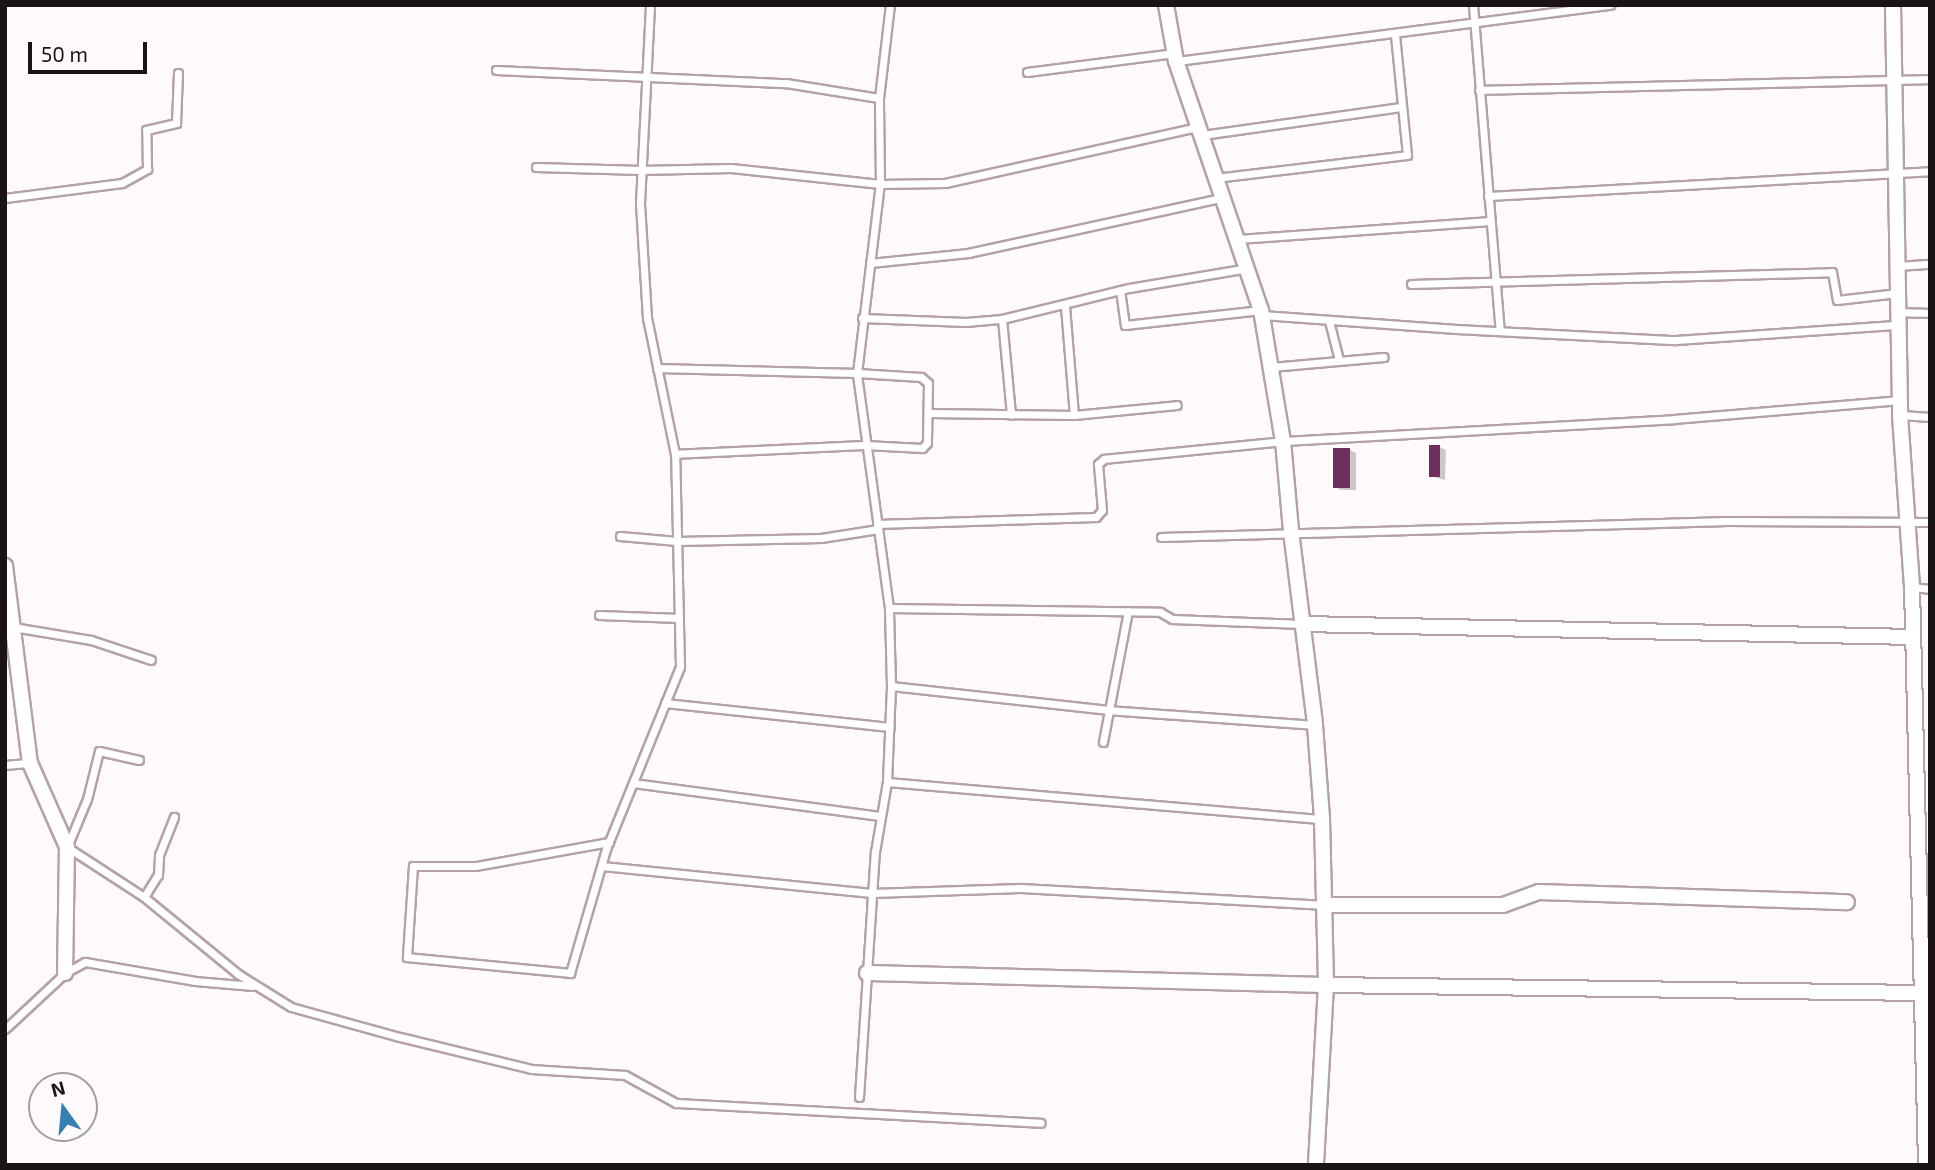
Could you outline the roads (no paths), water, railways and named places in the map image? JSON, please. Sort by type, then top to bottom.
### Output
[{"type":"street","points":[[1166,5],[1175,57],[1261,312],[1283,441],[1291,531],[1315,724],[1322,819],[1326,985],[1316,1165]]},
{"type":"street","points":[[1893,5],[1900,408],[1912,587],[1911,637],[1924,864],[1925,956],[1921,993],[1927,1084],[1926,1165]]},
{"type":"street","points":[[5,566],[30,762],[67,847],[65,973]]},
{"type":"street","points":[[1303,624],[1911,637]]},
{"type":"street","points":[[1323,905],[1503,905],[1539,892],[1847,902]]},
{"type":"street","points":[[867,973],[1326,985],[1921,993]]},
{"type":"lane","points":[[609,842],[475,866],[413,866],[407,957],[570,973],[609,842],[680,667],[675,454],[647,318],[640,203],[650,5]]},
{"type":"lane","points":[[859,1097],[872,892],[880,816],[887,782],[891,686],[889,608],[857,373],[880,184],[879,98],[890,5]]},
{"type":"lane","points":[[1473,5],[1500,331]]},
{"type":"lane","points":[[1027,72],[1395,34],[1609,5]]},
{"type":"lane","points":[[1214,178],[1407,155],[1395,34]]},
{"type":"lane","points":[[496,70],[786,83],[879,98]]},
{"type":"lane","points":[[5,198],[122,183],[147,169],[146,130],[176,123],[178,72]]},
{"type":"lane","points":[[1479,90],[1930,79]]},
{"type":"lane","points":[[536,167],[641,170],[731,168],[880,184],[944,183],[1199,131],[1401,107]]},
{"type":"lane","points":[[1488,196],[1930,171]]},
{"type":"lane","points":[[870,263],[968,253],[1221,198]]},
{"type":"lane","points":[[1237,239],[1490,221]]},
{"type":"lane","points":[[1897,266],[1930,264]]},
{"type":"lane","points":[[862,318],[966,322],[1002,319],[1065,306],[1120,290],[1248,267]]},
{"type":"lane","points":[[1411,284],[1832,272],[1837,300],[1898,293]]},
{"type":"lane","points":[[1120,290],[1125,325],[1261,312],[1329,321],[1676,340],[1898,319],[1930,313]]},
{"type":"lane","points":[[1065,306],[1074,415]]},
{"type":"lane","points":[[1002,319],[1011,415]]},
{"type":"lane","points":[[1329,321],[1339,360]]},
{"type":"lane","points":[[1270,367],[1384,357]]},
{"type":"lane","points":[[657,368],[857,373],[926,378],[929,413],[926,446],[675,454]]},
{"type":"lane","points":[[929,413],[1074,415],[1177,405]]},
{"type":"lane","points":[[620,536],[677,541],[821,538],[877,526],[1096,517],[1102,510],[1100,461],[1283,441],[1900,408],[1930,417]]},
{"type":"lane","points":[[1161,537],[1291,531],[1728,521],[1930,522]]},
{"type":"lane","points":[[1912,587],[1930,589]]},
{"type":"lane","points":[[889,608],[1160,612],[1172,619],[1303,624]]},
{"type":"lane","points":[[1103,742],[1128,611]]},
{"type":"lane","points":[[599,615],[679,618]]},
{"type":"lane","points":[[13,627],[91,640],[151,660]]},
{"type":"lane","points":[[891,686],[1107,710],[1315,724]]},
{"type":"lane","points":[[665,703],[890,727]]},
{"type":"lane","points":[[139,760],[99,751],[87,799],[67,847],[144,897],[205,949],[291,1007],[531,1069],[625,1075],[676,1103],[1040,1123]]},
{"type":"lane","points":[[5,765],[30,762]]},
{"type":"lane","points":[[887,782],[1322,819]]},
{"type":"lane","points":[[633,783],[880,816]]},
{"type":"lane","points":[[144,897],[158,875],[159,855],[174,817]]},
{"type":"lane","points":[[602,866],[872,892],[1020,888],[1323,905]]},
{"type":"lane","points":[[5,1029],[65,973],[85,962],[195,981],[257,986]]}]
